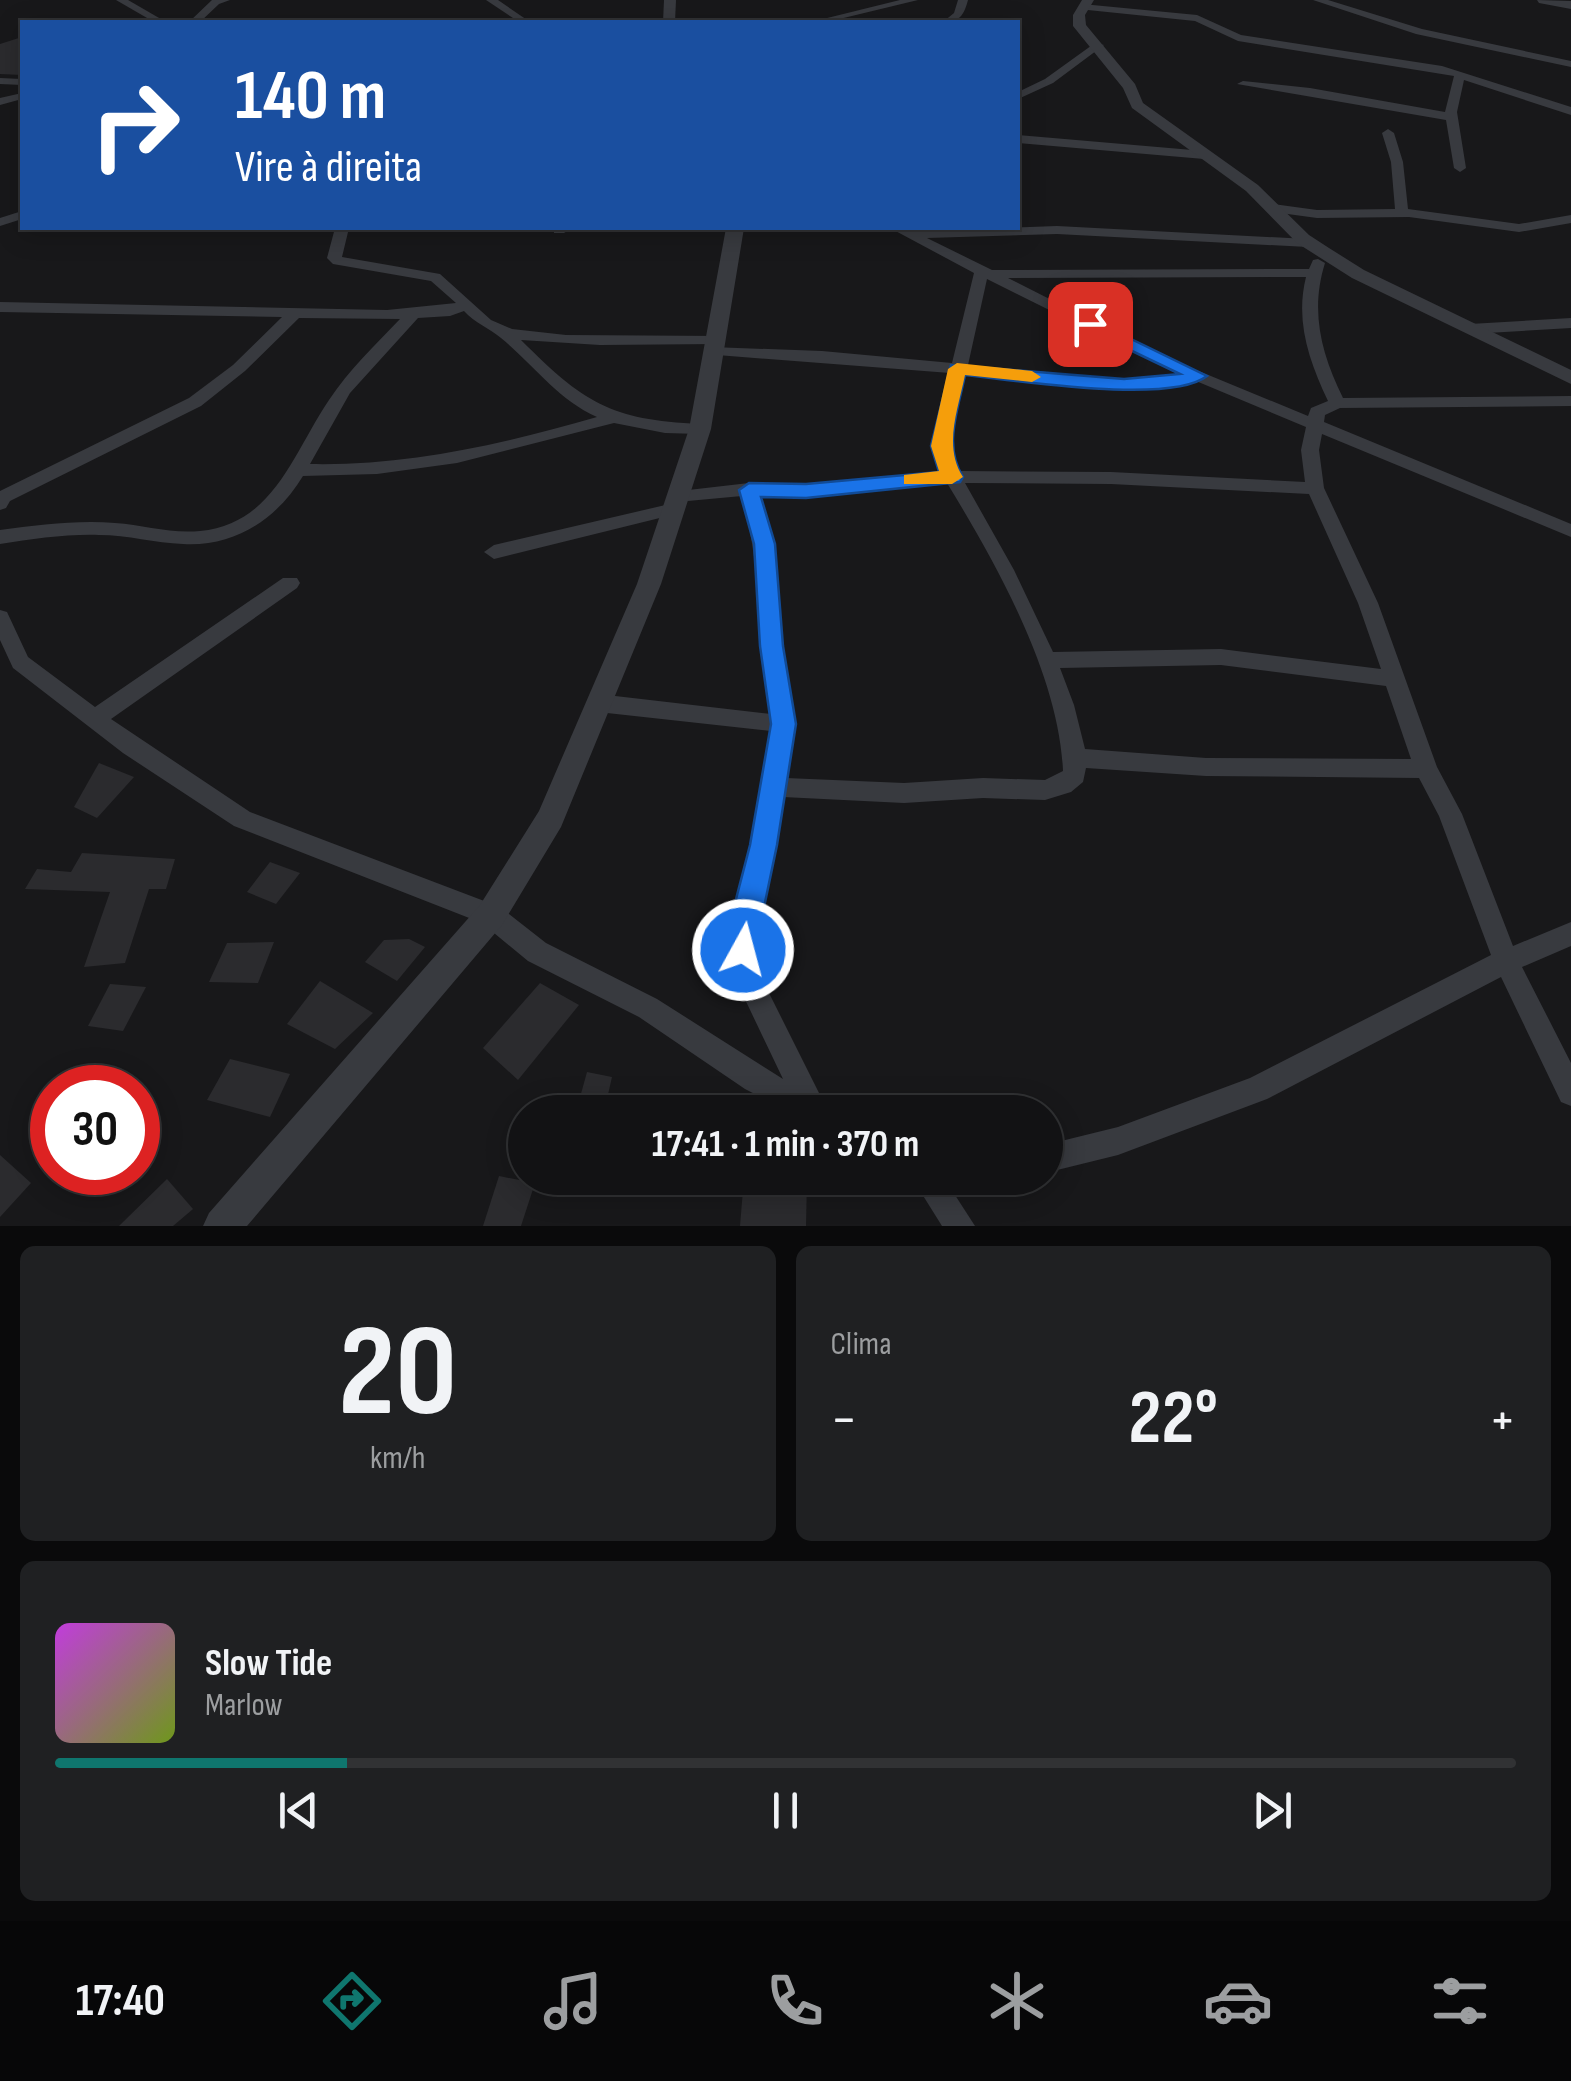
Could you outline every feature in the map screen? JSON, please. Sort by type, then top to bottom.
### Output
[{"type":"street","points":[[121,0],[157,20]]},
{"type":"street","points":[[491,0],[522,20]]},
{"type":"street","points":[[825,20],[913,0]]},
{"type":"street","points":[[1318,0],[1420,32],[1571,64]]},
{"type":"street","points":[[1543,0],[1571,5]]},
{"type":"street","points":[[196,20],[218,1]]},
{"type":"street","points":[[1571,112],[1460,73],[1238,38],[1197,18],[1085,4],[1080,26],[1130,87],[1137,105],[1252,188],[1316,248],[1358,274],[1571,378]]},
{"type":"street","points":[[1020,95],[1049,81],[1098,45]]},
{"type":"street","points":[[1460,73],[1452,117],[1460,168]]},
{"type":"street","points":[[1243,84],[1310,91],[1452,117]]},
{"type":"street","points":[[1388,133],[1397,162],[1402,212]]},
{"type":"street","points":[[1020,139],[1204,156]]},
{"type":"street","points":[[1273,208],[1317,214],[1402,212],[1519,228],[1571,219]]},
{"type":"street","points":[[341,230],[334,250],[338,261],[435,278],[484,321],[506,334],[562,392],[610,419],[664,429],[700,429]]},
{"type":"street","points":[[222,1226],[491,915],[551,818],[649,584],[700,429],[735,230]]},
{"type":"street","points":[[904,231],[1057,230],[1316,248]]},
{"type":"street","points":[[904,231],[1154,358],[1571,530]]},
{"type":"street","points":[[1316,248],[1308,288],[1312,340],[1337,404]]},
{"type":"street","points":[[988,272],[1314,272]]},
{"type":"street","points":[[772,787],[904,793],[983,788],[1045,790],[1063,785],[1075,775],[1077,758],[1046,660],[1025,611],[943,462],[941,446],[957,369],[988,272]]},
{"type":"street","points":[[0,307],[412,315],[450,311],[468,304]]},
{"type":"street","points":[[1,497],[195,402],[239,368],[297,311]]},
{"type":"street","points":[[0,537],[83,528],[172,538],[206,537],[257,515],[281,497],[302,470],[335,403],[412,315]]},
{"type":"street","points":[[1470,329],[1571,323]]},
{"type":"street","points":[[506,334],[717,344],[1124,384],[1198,376]]},
{"type":"street","points":[[1571,401],[1337,404],[1317,412],[1310,450],[1315,488],[1339,535],[1397,679],[1426,769],[1450,814],[1506,961],[1571,1092]]},
{"type":"street","points":[[302,470],[395,468],[557,435],[610,419]]},
{"type":"street","points":[[494,552],[676,502],[749,490],[806,491],[952,477],[1111,478],[1315,488]]},
{"type":"street","points":[[749,490],[764,544],[783,724],[764,845],[742,930],[744,970],[806,1095]]},
{"type":"street","points":[[95,719],[290,583]]},
{"type":"street","points":[[0,617],[20,662],[95,719],[242,819],[491,915],[537,952],[648,1008],[754,1080],[784,1095]]},
{"type":"street","points":[[1046,660],[1221,657],[1397,679]]},
{"type":"street","points":[[598,702],[783,724]]},
{"type":"street","points":[[1077,758],[1206,767],[1426,769]]},
{"type":"street","points":[[1063,1155],[1118,1141],[1257,1089],[1506,961],[1571,934]]},
{"type":"street","points":[[939,1195],[960,1226]]},
{"type":"building","points":[[20,38],[20,75],[0,74],[0,44]]},
{"type":"building","points":[[99,763],[134,777],[97,818],[74,807]]},
{"type":"building","points":[[82,853],[175,859],[166,889],[149,889],[125,963],[84,967],[110,892],[25,889],[37,869],[71,872]]},
{"type":"building","points":[[270,862],[300,873],[276,904],[247,892]]},
{"type":"building","points":[[409,939],[425,947],[397,981],[365,962],[384,940]]},
{"type":"building","points":[[274,942],[258,983],[209,982],[227,943]]},
{"type":"building","points":[[320,981],[373,1013],[335,1049],[287,1024]]},
{"type":"building","points":[[540,983],[579,1005],[518,1080],[483,1048]]},
{"type":"building","points":[[110,984],[146,987],[123,1031],[88,1026]]},
{"type":"building","points":[[230,1059],[290,1074],[270,1117],[207,1100]]},
{"type":"building","points":[[587,1072],[612,1077],[608,1095],[581,1095]]},
{"type":"building","points":[[0,1155],[30,1184],[0,1217]]},
{"type":"building","points":[[499,1176],[508,1178],[508,1195],[531,1195],[521,1226],[483,1226]]},
{"type":"building","points":[[167,1179],[193,1209],[173,1226],[119,1226],[151,1195],[160,1195],[160,1186]]},
{"type":"building","points":[[743,1195],[807,1195],[806,1226],[740,1226]]},
{"type":"slow traffic","points":[[911,480],[952,477],[943,462],[941,446],[957,369],[1032,377]]},
{"type":"route","points":[[743,950],[742,930],[764,845],[783,724],[764,544],[749,490],[806,491],[952,477],[943,462],[941,446],[957,369],[1124,384],[1198,376],[1090,324]]}]
